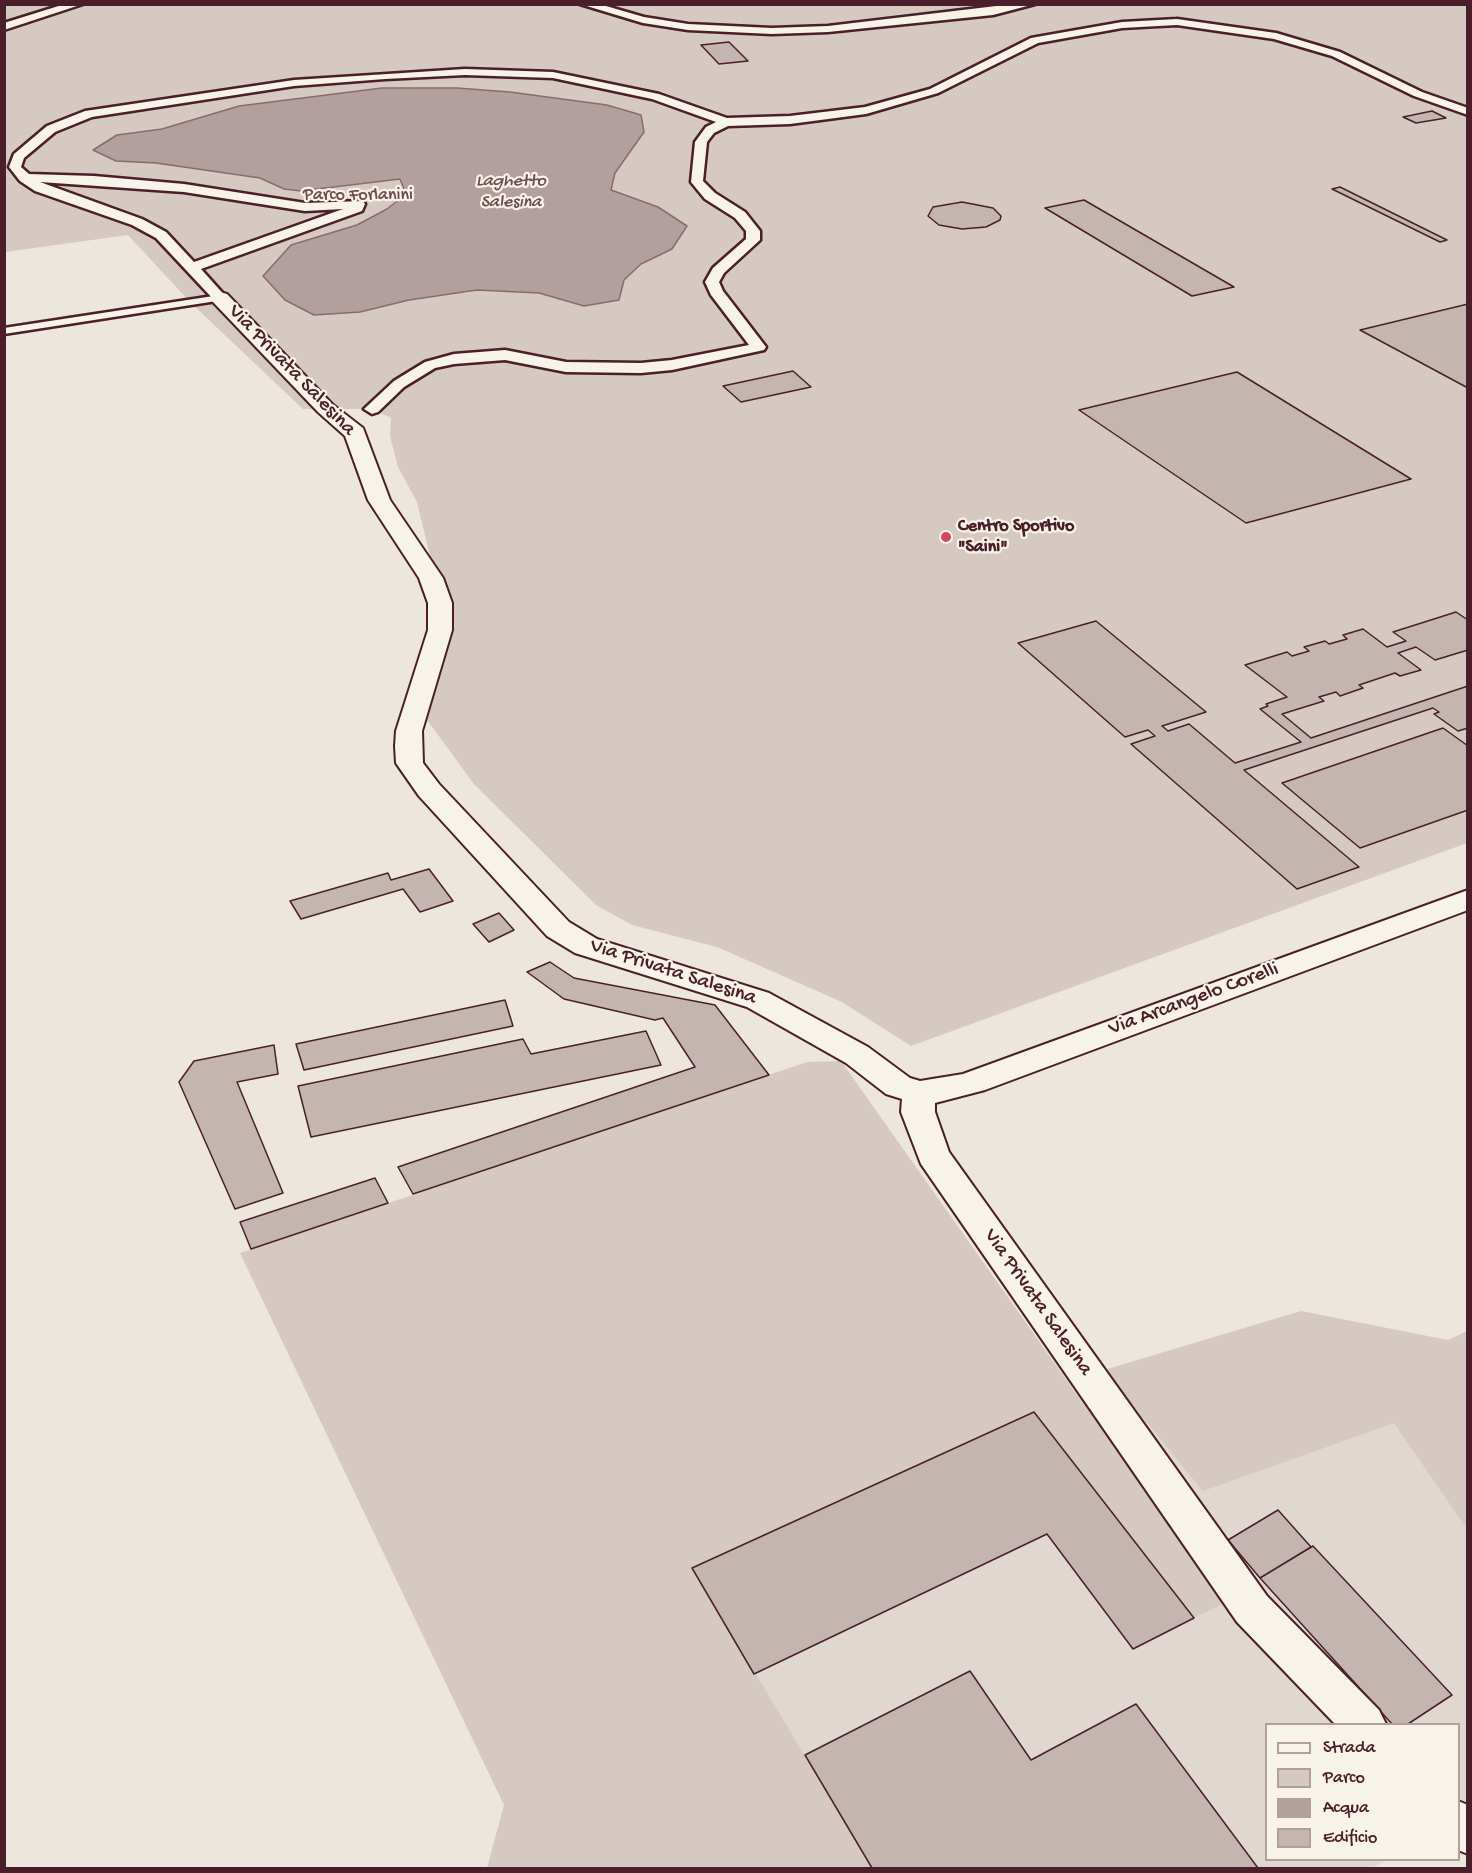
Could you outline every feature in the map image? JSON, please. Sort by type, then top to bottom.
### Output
[{"type":"street","points":[[4,27],[78,4]]},
{"type":"street","points":[[585,4],[643,20],[688,27],[772,31],[828,29],[950,16],[1030,4]]},
{"type":"street","points":[[213,291],[161,235],[136,222],[59,196],[25,178],[15,167],[18,157],[51,129],[89,114],[294,83],[465,72],[553,75],[655,96],[726,122],[790,120],[875,108],[934,91],[1035,40],[1122,25],[1177,22],[1198,23],[1276,36],[1336,54],[1418,94],[1467,112]]},
{"type":"street","points":[[359,415],[399,384],[430,365],[454,359],[506,355],[566,367],[640,368],[672,366],[759,347],[716,292],[712,282],[718,271],[753,240],[753,231],[740,215],[701,189],[698,182],[701,142],[710,130],[726,122]]},
{"type":"street","points":[[25,178],[94,180],[184,188],[305,207],[358,204],[357,208],[314,225],[192,268]]},
{"type":"street","name":"Via Privata Salesina","points":[[213,291],[325,408],[359,415],[355,433],[379,500],[431,578],[440,603],[440,630],[409,731],[408,746],[410,763],[429,790],[558,929],[586,946],[613,956],[726,988],[758,1000],[857,1055],[898,1086],[919,1093],[918,1112],[933,1155],[1252,1609],[1362,1723]]},
{"type":"street","name":"Via Arcangelo Corelli","points":[[919,1093],[946,1090],[974,1082],[1467,899]]},
{"type":"lane","points":[[4,331],[213,291]]},
{"type":"shaded area","points":[[1150,1372],[1467,1394],[1467,1807],[1460,1812],[1460,1723],[1265,1723],[1265,1861],[1384,1861],[1372,1868],[859,1868],[649,1560]]},
{"type":"green space","name":"Centro Sportivo \"Saini\"","points":[[4,5],[1467,5],[1467,843],[911,1046],[842,1002],[717,947],[632,925],[596,905],[474,784],[416,705],[439,628],[434,572],[417,502],[398,467],[390,436],[391,418],[372,409],[303,409],[191,303],[128,235],[5,252]]},
{"type":"green space","points":[[841,1061],[1224,1603],[1194,1618],[1033,1412],[692,1568],[872,1868],[487,1868],[504,1805],[240,1253],[807,1062]]},
{"type":"green space","points":[[1301,1311],[1448,1340],[1467,1331],[1467,1529],[1394,1423],[1203,1491],[1104,1370]]},
{"type":"water","name":"Laghetto Salesina","points":[[382,88],[457,88],[510,92],[607,105],[641,115],[644,132],[615,173],[611,190],[658,207],[687,226],[672,249],[641,264],[624,280],[619,300],[584,306],[539,293],[477,290],[409,300],[360,312],[314,315],[285,300],[263,276],[291,245],[357,225],[387,209],[406,194],[400,179],[301,191],[284,189],[260,178],[156,163],[116,161],[93,150],[117,135],[162,129],[239,106]]},
{"type":"building","points":[[729,42],[748,61],[719,64],[701,45]]},
{"type":"building","points":[[1432,111],[1446,118],[1416,123],[1403,117]]},
{"type":"building","points":[[1340,187],[1447,240],[1440,242],[1332,189]]},
{"type":"building","points":[[1084,200],[1234,287],[1192,296],[1045,208]]},
{"type":"building","points":[[962,202],[993,208],[1001,216],[1000,220],[986,227],[962,229],[939,225],[928,216],[933,207]]},
{"type":"building","points":[[1468,304],[1468,388],[1360,330]]},
{"type":"building","points":[[793,371],[811,387],[741,402],[723,386]]},
{"type":"building","points":[[1237,372],[1411,479],[1246,523],[1079,410]]},
{"type":"building","points":[[1456,612],[1468,620],[1468,650],[1435,660],[1416,647],[1398,653],[1421,670],[1400,676],[1395,673],[1359,685],[1363,688],[1340,696],[1336,692],[1319,697],[1324,701],[1282,714],[1311,738],[1468,686],[1468,728],[1458,731],[1434,714],[1439,712],[1433,708],[1244,770],[1359,867],[1297,889],[1131,744],[1155,736],[1148,730],[1125,737],[1018,643],[1096,621],[1206,712],[1162,726],[1168,731],[1189,724],[1235,763],[1301,742],[1260,709],[1268,706],[1266,704],[1287,697],[1245,665],[1287,652],[1292,656],[1309,651],[1304,647],[1325,641],[1329,644],[1347,639],[1343,635],[1363,629],[1387,647],[1406,641],[1393,632]]},
{"type":"building","points":[[1443,728],[1468,746],[1468,810],[1360,848],[1282,783]]},
{"type":"building","points":[[429,869],[453,901],[420,912],[403,889],[301,919],[290,901],[388,873],[391,880]]},
{"type":"building","points":[[499,913],[514,930],[489,942],[473,924]]},
{"type":"building","points":[[550,962],[574,978],[715,1005],[769,1075],[413,1194],[398,1167],[695,1067],[663,1018],[655,1020],[564,999],[527,972]]},
{"type":"building","points":[[505,1000],[513,1026],[304,1070],[296,1044]]},
{"type":"building","points":[[646,1031],[661,1065],[311,1137],[298,1086],[523,1039],[531,1054]]},
{"type":"building","points":[[274,1045],[278,1074],[237,1082],[283,1193],[235,1209],[179,1082],[194,1061]]},
{"type":"building","points":[[375,1178],[388,1203],[251,1249],[240,1222]]},
{"type":"building","points":[[1034,1412],[1194,1618],[1133,1649],[1047,1534],[754,1674],[692,1568]]},
{"type":"building","points":[[1278,1510],[1311,1547],[1260,1578],[1228,1540]]},
{"type":"building","points":[[1313,1546],[1452,1695],[1410,1723],[1391,1723],[1260,1578]]},
{"type":"building","points":[[970,1671],[1031,1760],[1136,1704],[1258,1868],[872,1868],[805,1755]]},
{"type":"place","name":"Centro Sportivo \"Saini\"","points":[[946,537]]},
{"type":"park label","name":"Parco Forlanini","points":[[358,196]]}]
